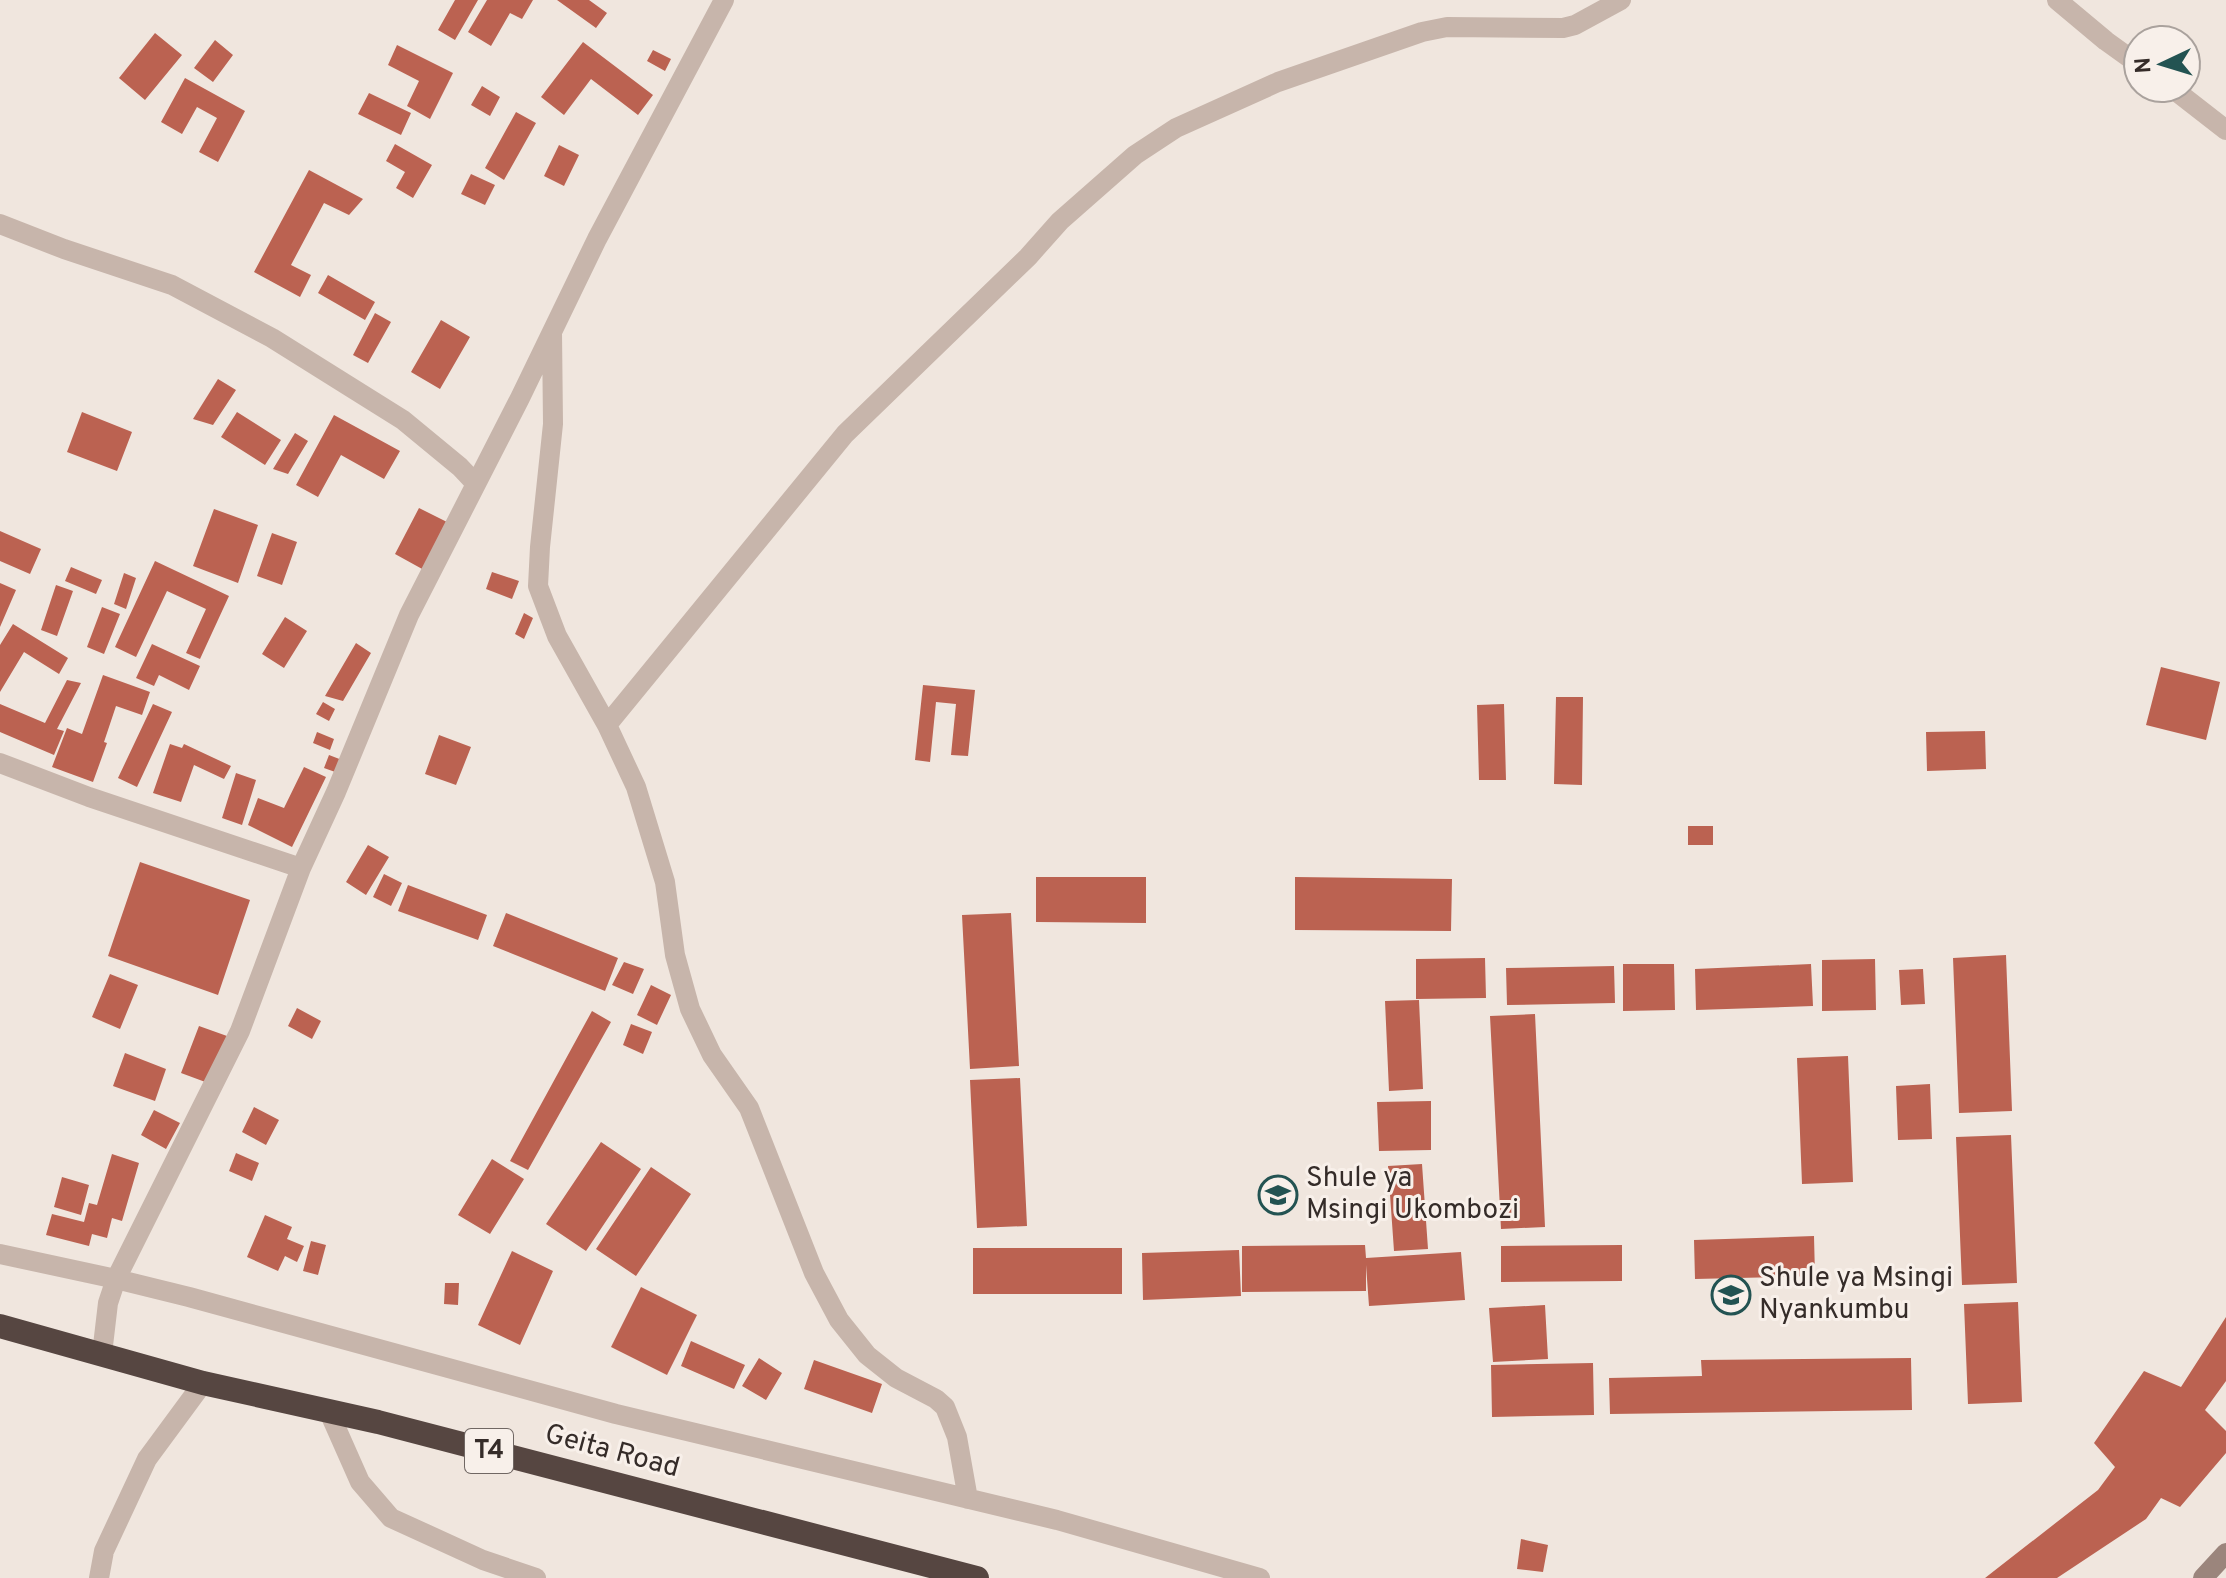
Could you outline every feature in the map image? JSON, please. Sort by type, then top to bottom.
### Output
[{"type":"highway","name":"Geita Road","points":[[0,1326],[203,1383],[378,1422],[977,1578]]},
{"type":"main road","points":[[2203,1578],[2226,1553]]},
{"type":"street","points":[[102,1354],[108,1303],[116,1279],[240,1031],[301,868],[409,615],[597,239],[724,0]]},
{"type":"street","points":[[607,725],[845,434],[1028,257],[1060,221],[1135,155],[1176,128],[1278,82],[1422,32],[1447,27],[1563,28],[1575,25],[1621,0]]},
{"type":"street","points":[[2057,0],[2122,52]]},
{"type":"street","points":[[2193,104],[2226,130]]},
{"type":"street","points":[[0,224],[172,285],[272,338],[403,420],[476,484]]},
{"type":"street","points":[[552,329],[553,424],[538,586],[557,636],[607,725],[650,825],[665,882],[675,955],[690,1009],[712,1055],[749,1108],[814,1273],[839,1320],[867,1355],[896,1378],[945,1407],[957,1437],[968,1499]]},
{"type":"street","points":[[0,763],[89,797],[301,868]]},
{"type":"street","points":[[0,1254],[116,1279],[616,1414],[1057,1520],[1260,1578]]},
{"type":"street","points":[[99,1578],[104,1551],[147,1459],[203,1383]]},
{"type":"street","points":[[329,1412],[360,1482],[391,1518],[483,1560],[536,1578]]},
{"type":"building","points":[[455,0],[478,0],[455,40],[438,30]]},
{"type":"building","points":[[487,0],[533,0],[522,19],[510,13],[491,46],[468,32]]},
{"type":"building","points":[[557,0],[589,0],[607,13],[596,28]]},
{"type":"building","points":[[155,33],[182,55],[145,100],[119,78]]},
{"type":"building","points":[[215,40],[233,55],[213,82],[194,68]]},
{"type":"building","points":[[583,42],[653,95],[638,115],[591,79],[564,115],[541,97]]},
{"type":"building","points":[[397,45],[453,73],[430,119],[407,106],[419,81],[388,65]]},
{"type":"building","points":[[653,50],[671,59],[665,71],[647,61]]},
{"type":"building","points":[[185,78],[245,111],[218,162],[199,152],[217,118],[197,107],[182,134],[161,122]]},
{"type":"building","points":[[482,86],[500,97],[490,116],[471,105]]},
{"type":"building","points":[[369,93],[411,113],[401,135],[358,114]]},
{"type":"building","points":[[516,112],[536,123],[504,180],[485,168]]},
{"type":"building","points":[[395,144],[432,165],[413,198],[396,188],[405,172],[386,161]]},
{"type":"building","points":[[559,145],[579,155],[564,186],[544,176]]},
{"type":"building","points":[[309,170],[363,199],[349,215],[324,203],[291,265],[311,275],[300,297],[254,272]]},
{"type":"building","points":[[471,174],[495,185],[485,205],[461,194]]},
{"type":"building","points":[[328,275],[375,302],[365,320],[318,293]]},
{"type":"building","points":[[375,313],[391,322],[368,363],[353,355]]},
{"type":"building","points":[[441,320],[470,337],[440,389],[411,372]]},
{"type":"building","points":[[218,379],[236,390],[213,425],[193,419]]},
{"type":"building","points":[[82,412],[132,432],[117,471],[67,452]]},
{"type":"building","points":[[237,412],[281,440],[265,465],[221,437]]},
{"type":"building","points":[[334,415],[400,451],[384,479],[341,455],[318,497],[296,485]]},
{"type":"building","points":[[295,433],[308,441],[288,474],[273,469]]},
{"type":"building","points":[[419,508],[449,523],[424,570],[395,554]]},
{"type":"building","points":[[214,509],[258,525],[238,583],[193,566]]},
{"type":"building","points":[[0,531],[41,549],[30,574],[0,561]]},
{"type":"building","points":[[272,533],[297,542],[282,585],[257,576]]},
{"type":"building","points":[[155,561],[229,596],[200,659],[186,653],[206,609],[167,591],[136,657],[115,647]]},
{"type":"building","points":[[71,567],[102,580],[96,594],[65,581]]},
{"type":"building","points":[[492,572],[519,581],[512,599],[486,589]]},
{"type":"building","points":[[124,573],[136,578],[126,609],[114,604]]},
{"type":"building","points":[[0,583],[16,590],[0,627]]},
{"type":"building","points":[[56,585],[73,591],[57,636],[41,630]]},
{"type":"building","points":[[102,607],[120,614],[104,654],[87,647]]},
{"type":"building","points":[[524,613],[533,618],[524,639],[515,634]]},
{"type":"building","points":[[285,617],[307,631],[284,668],[262,654]]},
{"type":"building","points":[[13,624],[68,658],[59,674],[24,652],[0,692],[0,645]]},
{"type":"building","points":[[356,643],[371,653],[343,701],[325,696]]},
{"type":"building","points":[[152,644],[200,666],[189,690],[159,675],[154,686],[136,678]]},
{"type":"building","points":[[2161,667],[2220,682],[2206,740],[2146,725]]},
{"type":"building","points":[[103,675],[150,692],[142,715],[116,706],[93,782],[52,767],[67,728],[82,734]]},
{"type":"building","points":[[67,680],[81,683],[57,729],[64,731],[54,755],[0,732],[0,704],[45,723]]},
{"type":"building","points":[[923,685],[975,690],[968,756],[951,755],[956,704],[936,702],[930,762],[915,760]]},
{"type":"building","points":[[1556,697],[1583,697],[1582,785],[1554,784]]},
{"type":"building","points":[[323,702],[335,709],[329,721],[316,714]]},
{"type":"building","points":[[153,704],[172,712],[137,787],[118,778]]},
{"type":"building","points":[[1504,704],[1506,780],[1479,780],[1477,705]]},
{"type":"building","points":[[1985,731],[1986,769],[1927,771],[1926,732]]},
{"type":"building","points":[[317,732],[334,739],[330,750],[313,743]]},
{"type":"building","points":[[439,735],[471,747],[456,785],[425,774]]},
{"type":"building","points":[[170,744],[182,748],[184,744],[231,766],[224,779],[194,765],[181,802],[153,793]]},
{"type":"building","points":[[329,755],[342,760],[338,773],[324,768]]},
{"type":"building","points":[[304,767],[326,777],[292,847],[248,825],[258,798],[284,808]]},
{"type":"building","points":[[236,773],[256,780],[242,825],[222,818]]},
{"type":"building","points":[[1688,826],[1713,826],[1713,845],[1688,845]]},
{"type":"building","points":[[368,845],[389,857],[366,895],[346,882]]},
{"type":"building","points":[[140,862],[250,900],[218,995],[108,956]]},
{"type":"building","points":[[384,874],[402,883],[391,906],[373,897]]},
{"type":"building","points":[[1036,877],[1146,877],[1146,923],[1036,922]]},
{"type":"building","points":[[1295,877],[1452,879],[1451,931],[1295,930]]},
{"type":"building","points":[[408,885],[487,915],[478,940],[398,911]]},
{"type":"building","points":[[506,913],[618,958],[605,991],[493,946]]},
{"type":"building","points":[[1011,913],[1019,1066],[970,1069],[962,915]]},
{"type":"building","points":[[2006,955],[2012,1111],[1959,1113],[1953,958]]},
{"type":"building","points":[[1485,958],[1486,998],[1416,999],[1416,959]]},
{"type":"building","points":[[1875,959],[1876,1010],[1822,1011],[1822,960]]},
{"type":"building","points":[[624,962],[644,969],[633,994],[612,985]]},
{"type":"building","points":[[1623,964],[1674,964],[1675,1010],[1623,1011]]},
{"type":"building","points":[[1811,964],[1813,1006],[1696,1010],[1695,969]]},
{"type":"building","points":[[1614,966],[1615,1003],[1507,1005],[1506,968]]},
{"type":"building","points":[[1923,969],[1925,1004],[1901,1005],[1899,970]]},
{"type":"building","points":[[110,974],[138,985],[120,1029],[92,1017]]},
{"type":"building","points":[[651,985],[671,995],[657,1025],[637,1015]]},
{"type":"building","points":[[1419,1000],[1423,1089],[1389,1091],[1385,1001]]},
{"type":"building","points":[[297,1008],[321,1021],[312,1039],[288,1026]]},
{"type":"building","points":[[592,1011],[611,1022],[528,1170],[510,1161]]},
{"type":"building","points":[[1535,1014],[1545,1227],[1501,1229],[1490,1016]]},
{"type":"building","points":[[631,1024],[652,1032],[643,1054],[623,1045]]},
{"type":"building","points":[[199,1026],[227,1036],[208,1083],[181,1073]]},
{"type":"building","points":[[125,1053],[166,1069],[155,1101],[113,1086]]},
{"type":"building","points":[[1848,1056],[1853,1182],[1802,1184],[1797,1058]]},
{"type":"building","points":[[1020,1078],[1027,1226],[977,1228],[970,1080]]},
{"type":"building","points":[[1930,1084],[1932,1139],[1898,1140],[1896,1086]]},
{"type":"building","points":[[1431,1101],[1431,1150],[1379,1151],[1377,1102]]},
{"type":"building","points":[[254,1107],[279,1120],[266,1145],[242,1132]]},
{"type":"building","points":[[154,1110],[180,1123],[166,1149],[141,1135]]},
{"type":"building","points":[[2011,1135],[2017,1283],[1962,1285],[1956,1137]]},
{"type":"building","points":[[601,1142],[641,1169],[586,1251],[546,1224]]},
{"type":"building","points":[[236,1153],[259,1163],[252,1181],[229,1171]]},
{"type":"building","points":[[112,1154],[139,1163],[122,1221],[112,1218],[107,1238],[92,1234],[89,1246],[46,1235],[52,1214],[84,1222],[89,1203],[97,1205]]},
{"type":"building","points":[[492,1159],[524,1179],[490,1234],[458,1215]]},
{"type":"building","points":[[1422,1164],[1428,1249],[1394,1251],[1388,1166]]},
{"type":"building","points":[[651,1167],[691,1194],[636,1276],[596,1249]]},
{"type":"building","points":[[62,1177],[89,1185],[81,1215],[54,1207]]},
{"type":"building","points":[[265,1215],[292,1227],[287,1239],[304,1246],[297,1262],[285,1256],[278,1271],[247,1257]]},
{"type":"building","points":[[1814,1236],[1815,1276],[1695,1279],[1694,1240]]},
{"type":"building","points":[[311,1241],[326,1245],[318,1275],[303,1271]]},
{"type":"building","points":[[1365,1245],[1366,1258],[1461,1252],[1465,1300],[1369,1306],[1366,1265],[1366,1291],[1242,1292],[1242,1246]]},
{"type":"building","points":[[1622,1245],[1622,1281],[1501,1282],[1501,1246]]},
{"type":"building","points":[[973,1248],[1122,1248],[1122,1294],[973,1294]]},
{"type":"building","points":[[1239,1250],[1241,1296],[1143,1300],[1142,1253]]},
{"type":"building","points":[[512,1251],[553,1271],[520,1345],[478,1325]]},
{"type":"building","points":[[445,1283],[459,1283],[458,1305],[444,1304]]},
{"type":"building","points":[[641,1287],[697,1315],[667,1375],[611,1347]]},
{"type":"building","points":[[2018,1302],[2022,1402],[1968,1404],[1964,1304]]},
{"type":"building","points":[[1545,1305],[1548,1359],[1493,1362],[1489,1308]]},
{"type":"building","points":[[2226,1317],[2226,1381],[2205,1410],[2226,1431],[2226,1453],[2180,1507],[2161,1498],[2146,1519],[2057,1578],[1985,1578],[2098,1490],[2115,1467],[2094,1443],[2144,1371],[2181,1387]]},
{"type":"building","points":[[691,1341],[745,1365],[734,1389],[681,1366]]},
{"type":"building","points":[[759,1358],[782,1373],[766,1400],[742,1386]]},
{"type":"building","points":[[1911,1358],[1912,1410],[1610,1414],[1609,1378],[1702,1376],[1701,1360]]},
{"type":"building","points":[[814,1360],[882,1384],[872,1413],[804,1389]]},
{"type":"building","points":[[1593,1363],[1594,1415],[1492,1417],[1491,1365]]},
{"type":"building","points":[[1521,1539],[1548,1545],[1543,1572],[1517,1569]]},
{"type":"place","name":"Shule ya Msingi Ukombozi","points":[[1278,1195]]},
{"type":"place","name":"Shule ya Msingi Nyankumbu","points":[[1731,1295]]}]
